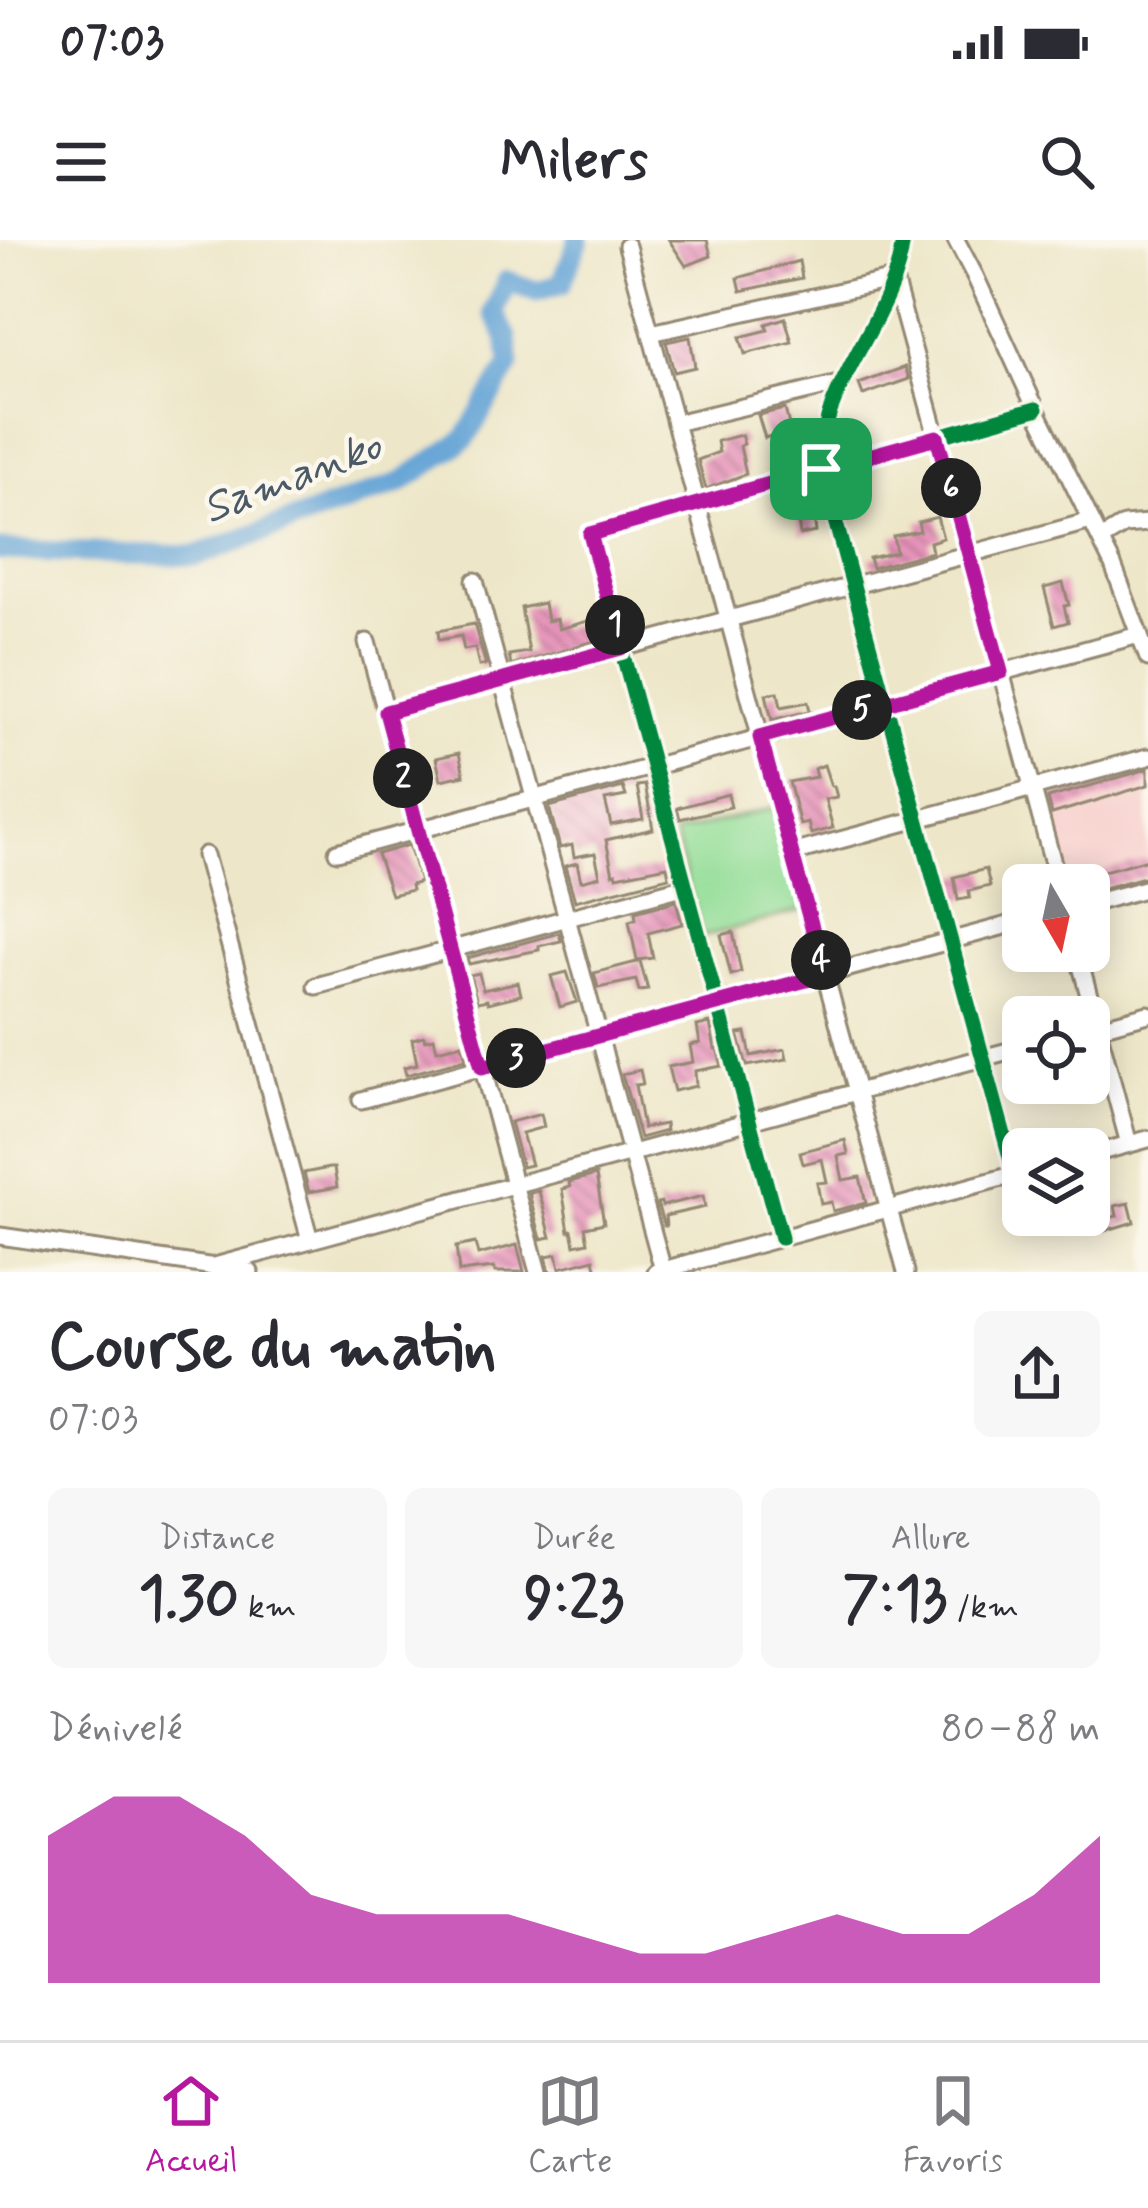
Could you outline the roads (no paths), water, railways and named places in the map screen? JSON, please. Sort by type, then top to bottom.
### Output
[{"type":"street","points":[[903,240],[894,279],[825,430],[821,469],[1005,1128]]},
{"type":"street","points":[[956,240],[1101,539],[1148,658]]},
{"type":"street","points":[[627,246],[906,1272]]},
{"type":"street","points":[[651,333],[894,279]]},
{"type":"street","points":[[894,279],[1053,864]]},
{"type":"street","points":[[675,423],[843,382]]},
{"type":"street","points":[[781,1238],[590,534],[1036,410]]},
{"type":"street","points":[[386,712],[1091,521]]},
{"type":"street","points":[[1101,539],[1124,525],[1148,523]]},
{"type":"street","points":[[475,581],[659,1271],[1002,1179]]},
{"type":"street","points":[[337,852],[1139,635]]},
{"type":"street","points":[[367,642],[538,1272]]},
{"type":"street","points":[[792,853],[1148,757]]},
{"type":"street","points":[[205,855],[310,1240]]},
{"type":"street","points":[[316,986],[686,886]]},
{"type":"street","points":[[1110,898],[1148,888]]},
{"type":"street","points":[[361,1100],[1002,927]]},
{"type":"street","points":[[1110,1024],[1148,1014]]},
{"type":"street","points":[[211,1267],[1002,1053]]},
{"type":"street","points":[[1110,1069],[1142,1144],[1110,1151]]},
{"type":"street","points":[[0,1237],[250,1272]]},
{"type":"waterway","name":"Samanko","points":[[0,550],[195,556],[400,483],[465,439],[510,365],[507,337],[494,312],[507,281],[536,291],[561,284],[579,240]]}]
